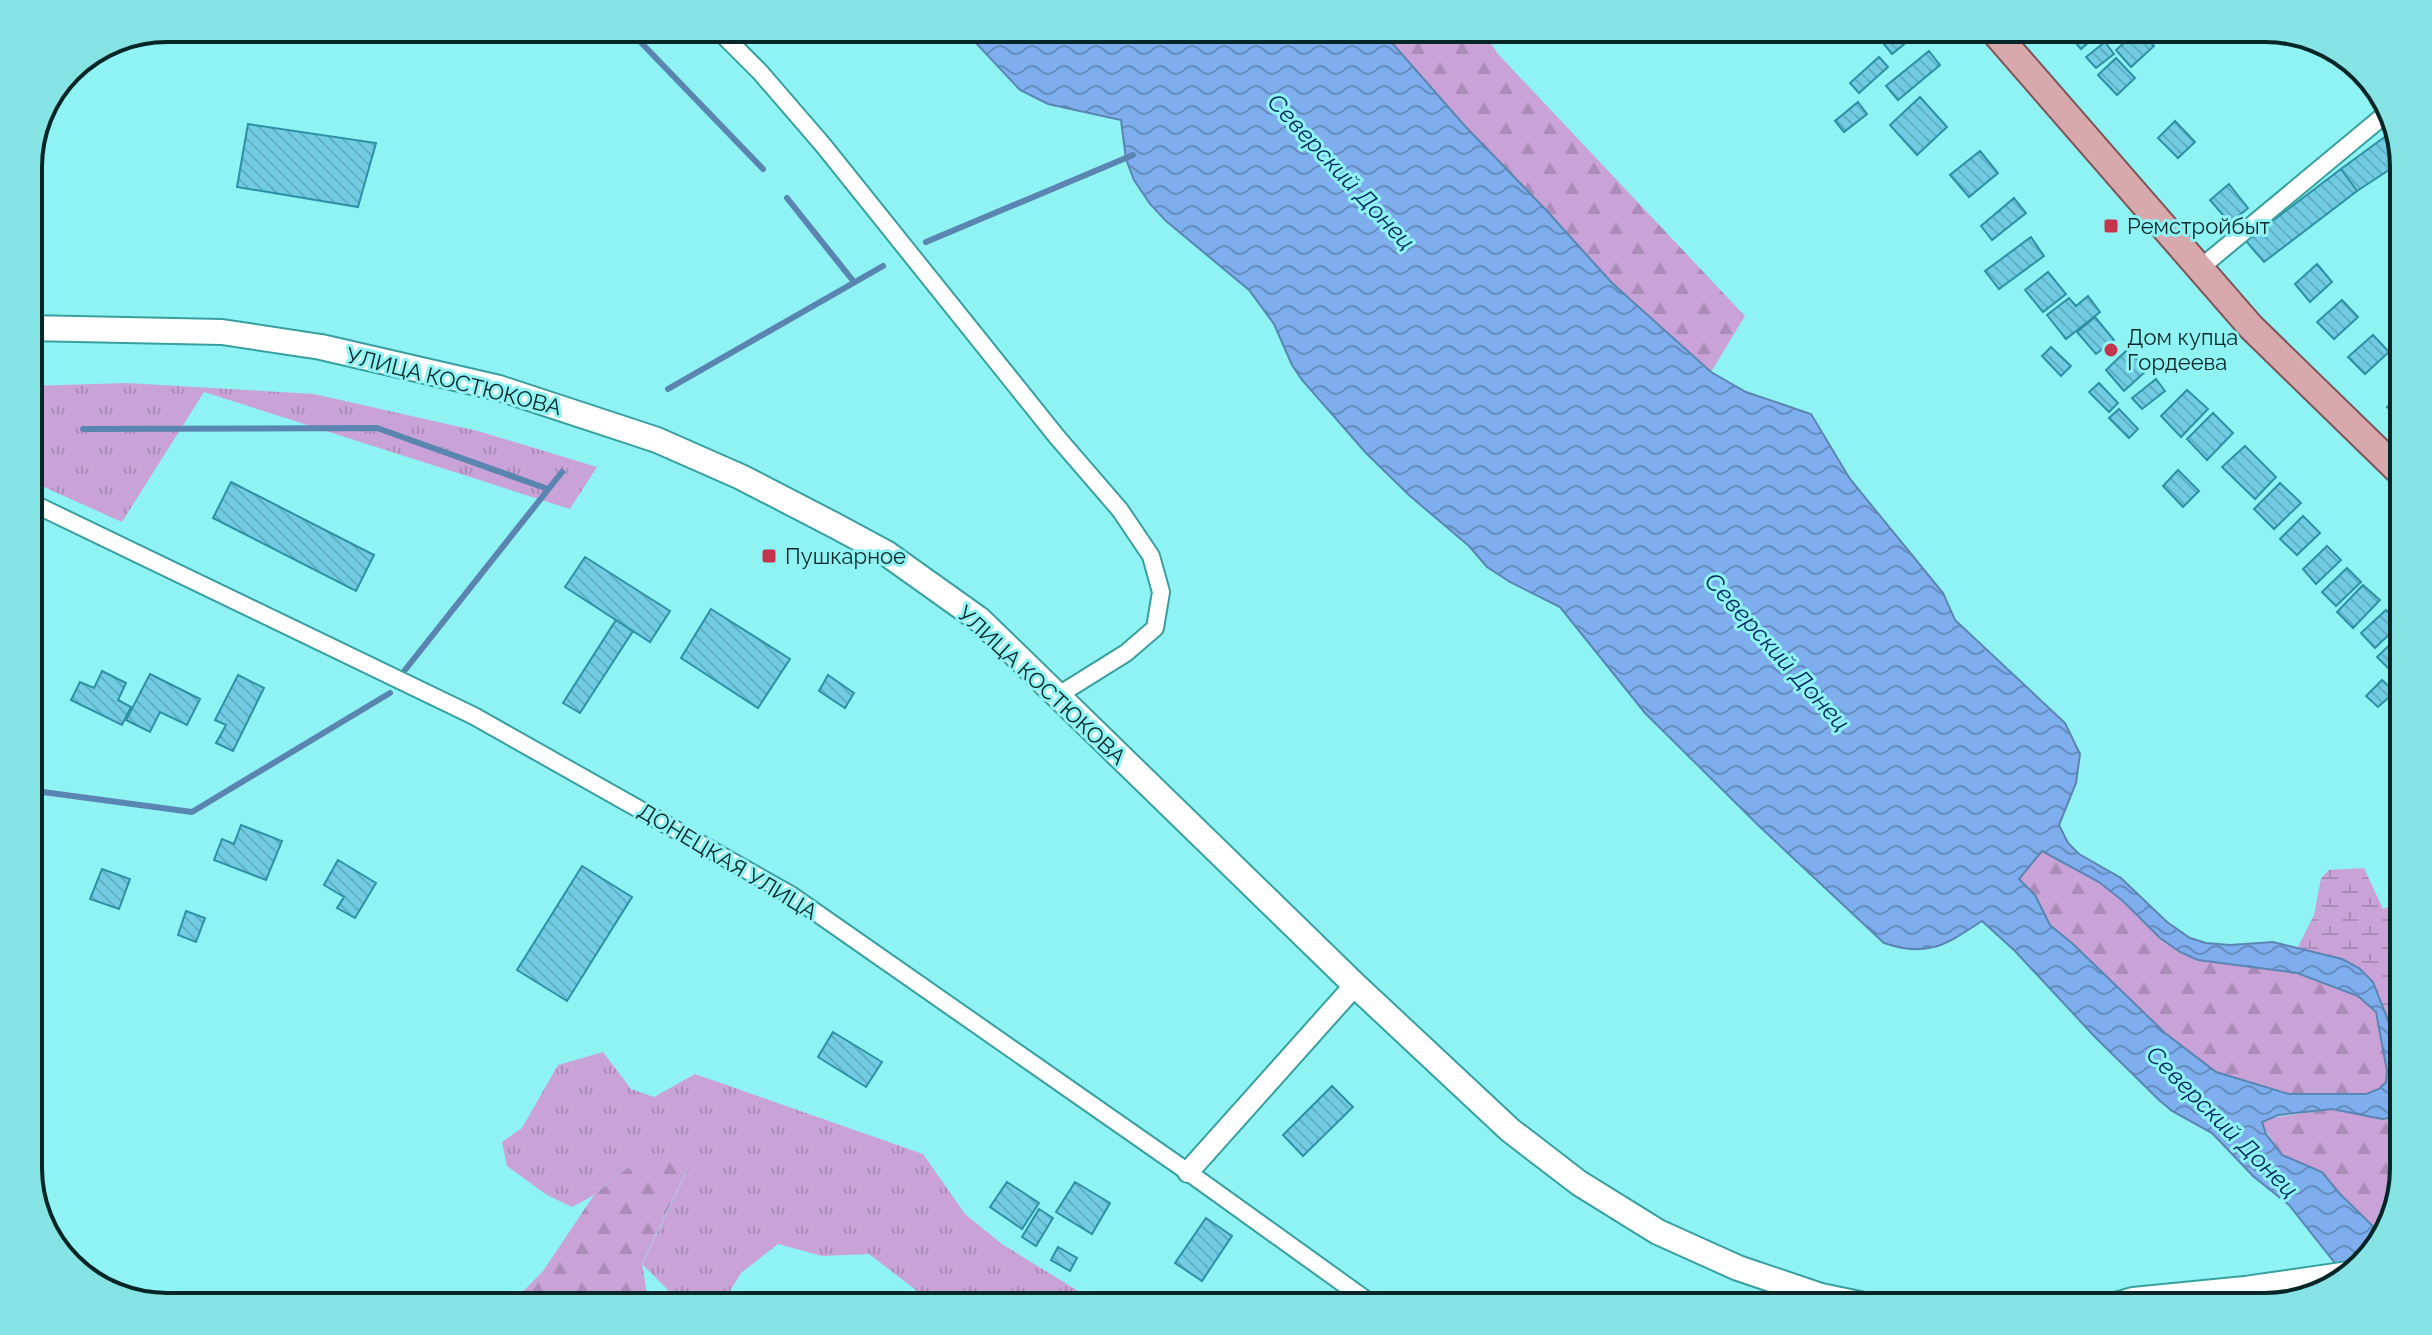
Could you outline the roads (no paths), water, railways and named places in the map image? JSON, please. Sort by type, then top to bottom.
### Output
[{"type":"main road","points":[[2015,42],[2199,269],[2251,327],[2390,462]]},
{"type":"main road","name":"УЛИЦА КОСТЮКОВА","points":[[42,328],[222,332],[321,347],[499,388],[657,440],[741,477],[886,553],[980,620],[1355,985],[1510,1130],[1579,1183],[1658,1232],[1738,1268],[1812,1293]]},
{"type":"main road","points":[[2204,1293],[2324,1278]]},
{"type":"street","points":[[730,42],[769,82],[896,234],[1057,437],[1120,510],[1151,556],[1161,592],[1155,628],[1126,653],[1057,696]]},
{"type":"street","points":[[2199,269],[2380,119]]},
{"type":"street","name":"ДОНЕЦКАЯ УЛИЦА","points":[[42,508],[474,716],[791,895],[1357,1293]]},
{"type":"street","points":[[1188,1172],[1355,985]]},
{"type":"water","name":"Северский Донец","points":[[975,42],[1391,42],[1464,125],[1612,283],[1711,372],[1746,392],[1811,414],[1850,479],[1943,593],[1955,620],[2065,723],[2080,754],[2076,783],[2059,825],[2068,843],[2079,854],[2121,878],[2167,922],[2190,938],[2230,945],[2273,942],[2342,959],[2359,968],[2373,982],[2390,1026],[2390,1118],[2332,1109],[2278,1115],[2262,1122],[2266,1134],[2282,1155],[2322,1172],[2374,1227],[2364,1244],[2339,1268],[2289,1205],[2253,1176],[2212,1133],[2172,1111],[2159,1100],[1982,921],[1936,947],[1913,949],[1884,943],[1645,713],[1560,607],[1487,567],[1469,546],[1410,496],[1366,453],[1302,380],[1274,324],[1249,290],[1150,204],[1134,180],[1126,159],[1121,120],[1048,104],[1020,90]],"holes":[[[2042,851],[2099,882],[2160,938],[2198,960],[2297,973],[2358,996],[2376,1012],[2387,1071],[2386,1082],[2379,1089],[2366,1094],[2289,1094],[2216,1072],[2165,1033],[2050,925],[2035,895],[2019,879]]]},
{"type":"waterway","points":[[641,42],[763,169]]},
{"type":"waterway","points":[[926,242],[1133,155]]},
{"type":"waterway","points":[[787,198],[854,282]]},
{"type":"waterway","points":[[668,389],[883,266]]},
{"type":"waterway","points":[[83,429],[377,428],[548,489]]},
{"type":"waterway","points":[[405,670],[562,472]]},
{"type":"waterway","points":[[42,792],[192,812],[390,693]]},
{"type":"place","name":"Ремстройбыт","points":[[2111,226]]},
{"type":"place","name":"Дом купца Гордеева","points":[[2111,350]]},
{"type":"place","name":"Пушкарное","points":[[769,556]]}]
